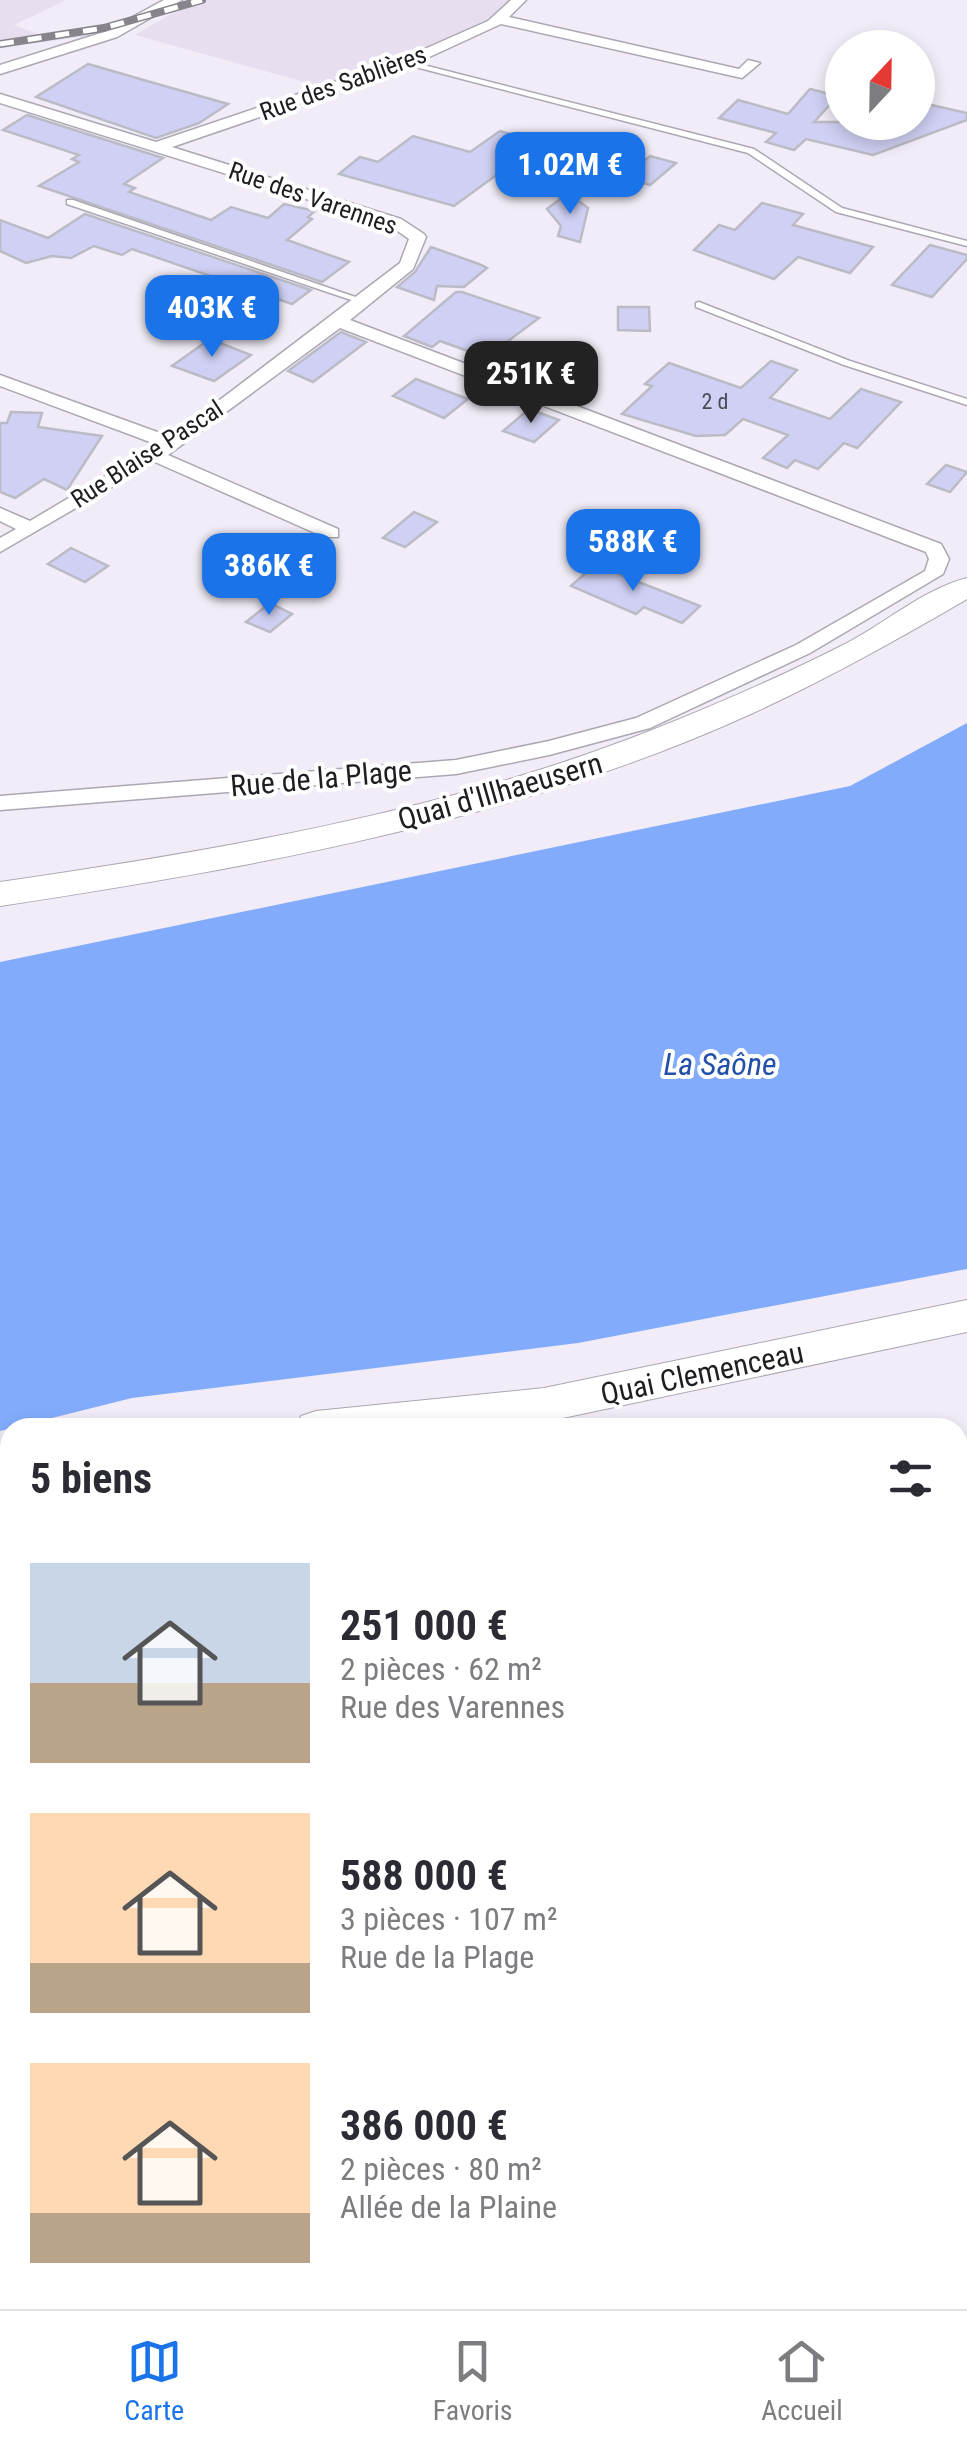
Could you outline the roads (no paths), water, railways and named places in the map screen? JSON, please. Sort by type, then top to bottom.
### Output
[{"type":"main road","name":"Quai d'Illhaeusern","points":[[0,894],[323,839],[552,780],[710,723],[782,690],[844,660],[967,587]]},
{"type":"main road","name":"Quai Clemenceau","points":[[415,1418],[544,1405],[967,1316]]},
{"type":"street","points":[[0,70],[112,34],[176,0]]},
{"type":"street","name":"Rue des Sablières","points":[[157,147],[407,62],[499,19],[519,0]]},
{"type":"street","points":[[499,19],[742,74],[753,63]]},
{"type":"street","name":"Rue des Varennes","points":[[0,98],[395,222],[418,237],[407,265],[338,321]]},
{"type":"street","name":"Rue Blaise Pascal","points":[[0,546],[173,444],[338,321]]},
{"type":"street","name":"Rue de la Plage","points":[[0,802],[456,767],[642,722],[803,649],[933,574],[939,559],[934,548],[338,321]]},
{"type":"street","points":[[0,380],[173,444]]},
{"type":"street","points":[[154,455],[331,533]]},
{"type":"street","points":[[0,514],[30,528]]},
{"type":"lane","points":[[407,62],[751,150],[839,210],[967,244]]},
{"type":"lane","points":[[70,202],[363,301]]},
{"type":"lane","points":[[698,305],[847,362],[967,402]]},
{"type":"water","name":"La Saône","points":[[967,723],[967,1269],[578,1343],[132,1398],[52,1418],[0,1418],[0,962],[850,786]]},
{"type":"railway","points":[[0,44],[104,28],[202,0]]}]
